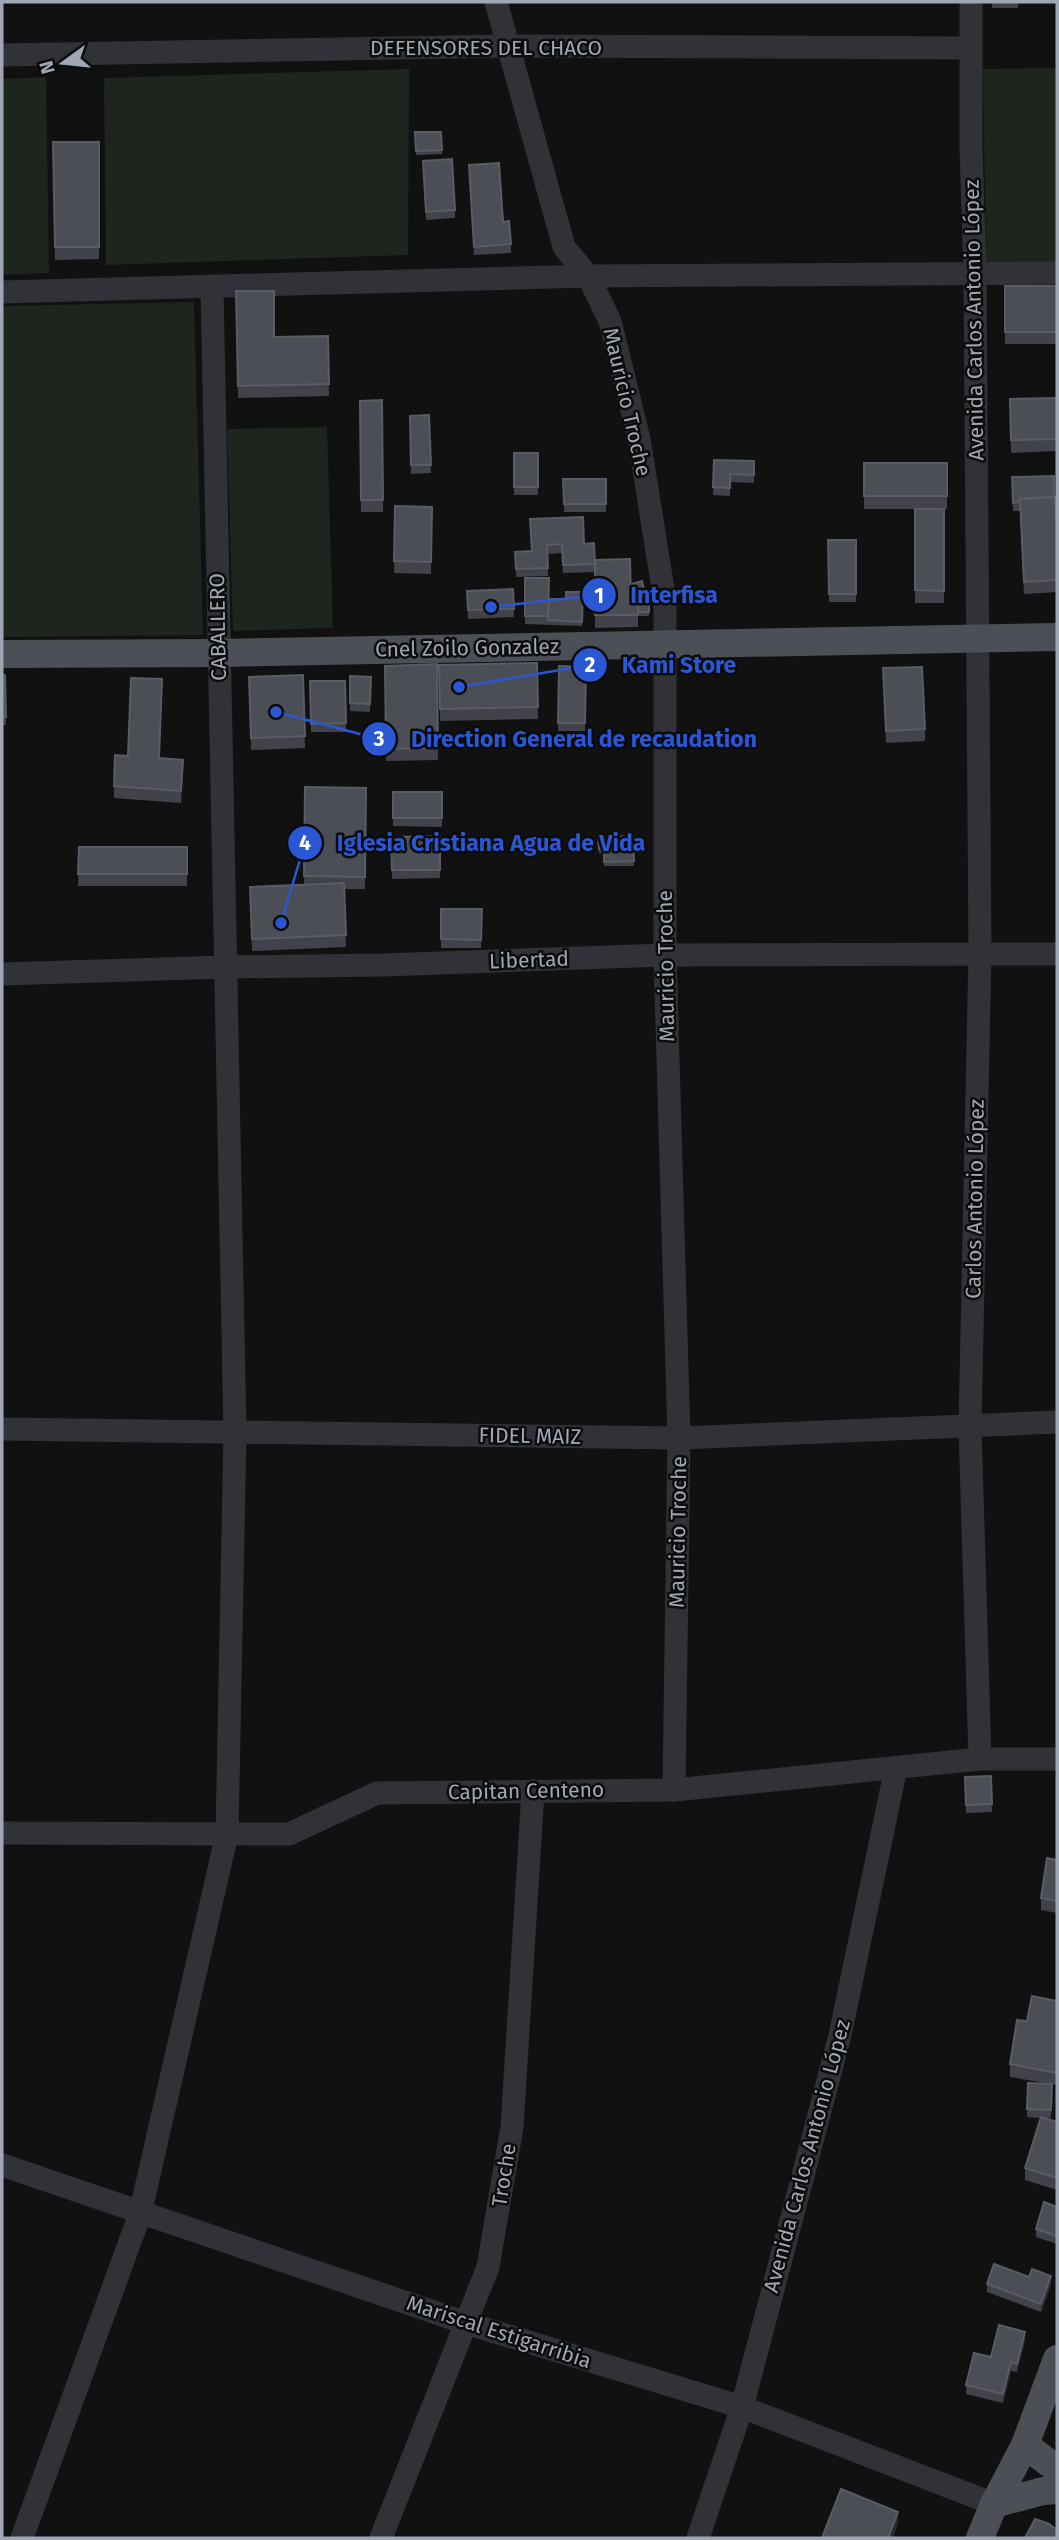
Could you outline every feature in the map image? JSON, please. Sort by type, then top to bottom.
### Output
[{"type":"main road","name":"Cnel Zoilo Gonzalez","points":[[2,654],[218,653],[1057,637]]},
{"type":"main road","points":[[980,2538],[994,2504],[1025,2445],[1056,2372]]},
{"type":"main road","points":[[1025,2445],[1057,2469]]},
{"type":"main road","points":[[994,2504],[1057,2490]]},
{"type":"street","name":"Mauricio Troche","points":[[496,2],[564,247],[588,276],[610,321],[639,439],[665,601],[664,955],[679,1438],[674,1790]]},
{"type":"street","name":"Avenida Carlos Antonio López","points":[[971,2],[978,639]]},
{"type":"street","name":"DEFENSORES DEL CHACO","points":[[2,55],[507,46],[970,48]]},
{"type":"street","points":[[2,292],[588,276],[1057,273]]},
{"type":"street","name":"CABALLERO","points":[[22,2538],[140,2214],[227,1834],[235,1432],[212,287]]},
{"type":"street","name":"Carlos Antonio López","points":[[978,639],[980,952],[970,1427],[980,1759]]},
{"type":"street","name":"Libertad","points":[[2,974],[397,965],[664,955],[980,952],[1057,954]]},
{"type":"street","name":"FIDEL MAIZ","points":[[2,1429],[679,1438],[1057,1422]]},
{"type":"street","name":"Capitan Centeno","points":[[2,1833],[289,1834],[377,1793],[674,1790],[980,1759],[1057,1759]]},
{"type":"street","name":"Avenida Carlos Antonio López","points":[[698,2538],[741,2407],[840,2035],[896,1768]]},
{"type":"street","name":"Troche","points":[[381,2538],[488,2267],[512,2127],[533,1791]]},
{"type":"street","name":"Mariscal Estigarribia","points":[[2,2165],[466,2323],[741,2407],[994,2504]]},
{"type":"shaded area","points":[[1057,68],[1057,262],[986,263],[983,69]]},
{"type":"shaded area","points":[[409,69],[408,255],[106,265],[104,78]]},
{"type":"shaded area","points":[[46,77],[49,273],[2,275],[2,79]]},
{"type":"shaded area","points":[[194,302],[203,635],[2,637],[2,306]]},
{"type":"shaded area","points":[[327,427],[333,628],[233,631],[227,429]]},
{"type":"building","points":[[415,132],[441,132],[442,150],[416,151]]},
{"type":"building","points":[[53,142],[99,142],[99,247],[55,247]]},
{"type":"building","points":[[452,159],[455,210],[426,212],[423,161]]},
{"type":"building","points":[[499,163],[503,222],[509,221],[511,244],[474,247],[469,165]]},
{"type":"building","points":[[1005,286],[1057,286],[1057,332],[1005,332]]},
{"type":"building","points":[[236,291],[274,291],[274,337],[328,336],[329,384],[238,386]]},
{"type":"building","points":[[1057,398],[1057,439],[1011,440],[1010,399]]},
{"type":"building","points":[[382,400],[383,500],[361,500],[360,401]]},
{"type":"building","points":[[429,415],[431,465],[411,465],[410,416]]},
{"type":"building","points":[[514,453],[538,453],[538,487],[514,487]]},
{"type":"building","points":[[714,460],[754,461],[754,475],[730,474],[730,488],[713,487]]},
{"type":"building","points":[[864,463],[947,463],[947,496],[864,496]]},
{"type":"building","points":[[1054,476],[1054,497],[1020,499],[1020,502],[1013,503],[1012,477]]},
{"type":"building","points":[[563,479],[606,479],[606,504],[564,504]]},
{"type":"building","points":[[1055,497],[1057,580],[1024,582],[1020,499]]},
{"type":"building","points":[[395,506],[432,507],[431,562],[394,561]]},
{"type":"building","points":[[915,509],[944,509],[944,591],[915,590]]},
{"type":"building","points":[[583,517],[584,544],[594,543],[595,564],[563,565],[562,544],[547,545],[548,568],[516,569],[515,552],[532,551],[530,519]]},
{"type":"building","points":[[828,540],[856,540],[856,594],[829,594]]},
{"type":"building","points":[[630,559],[631,604],[638,604],[638,615],[595,615],[595,560]]},
{"type":"building","points":[[525,578],[549,578],[548,616],[525,616]]},
{"type":"building","points":[[642,581],[645,594],[635,597],[632,584]]},
{"type":"building","points":[[513,589],[514,609],[468,610],[467,591]]},
{"type":"building","points":[[566,592],[583,592],[582,622],[548,620],[549,599],[566,599]]},
{"type":"building","points":[[635,598],[649,598],[649,612],[638,612]]},
{"type":"building","points":[[537,663],[538,707],[440,709],[439,665]]},
{"type":"building","points":[[437,664],[438,748],[386,749],[385,666]]},
{"type":"building","points":[[559,666],[586,667],[585,723],[558,723]]},
{"type":"building","points":[[922,667],[925,729],[886,731],[883,668]]},
{"type":"building","points":[[2,675],[5,675],[6,717],[2,717]]},
{"type":"building","points":[[303,675],[305,736],[251,738],[249,677]]},
{"type":"building","points":[[350,676],[371,677],[370,704],[350,703]]},
{"type":"building","points":[[131,678],[162,679],[159,758],[183,760],[181,791],[114,786],[115,755],[128,756]]},
{"type":"building","points":[[310,681],[345,681],[346,723],[311,724]]},
{"type":"building","points":[[305,787],[366,788],[365,877],[304,876]]},
{"type":"building","points":[[393,792],[442,792],[442,818],[393,818]]},
{"type":"building","points":[[440,836],[440,870],[392,870],[391,837]]},
{"type":"building","points":[[633,836],[634,861],[604,862],[604,849],[599,849],[598,837]]},
{"type":"building","points":[[79,847],[187,847],[187,874],[78,874]]},
{"type":"building","points":[[344,883],[346,935],[252,939],[250,887]]},
{"type":"building","points":[[441,909],[482,909],[481,940],[441,939]]},
{"type":"building","points":[[991,1776],[992,1804],[966,1805],[965,1777]]},
{"type":"building","points":[[1047,1858],[1057,1860],[1057,1901],[1041,1898]]},
{"type":"building","points":[[1032,1996],[1057,2001],[1057,2073],[1010,2064],[1017,2020],[1027,2021]]},
{"type":"building","points":[[1028,2083],[1052,2084],[1051,2110],[1027,2109]]},
{"type":"building","points":[[1041,2117],[1057,2122],[1057,2178],[1025,2168]]},
{"type":"building","points":[[1044,2202],[1057,2207],[1057,2236],[1036,2229]]},
{"type":"building","points":[[994,2264],[1029,2277],[1032,2269],[1051,2276],[1041,2304],[987,2284]]},
{"type":"building","points":[[999,2325],[1025,2332],[1017,2364],[1011,2362],[1003,2394],[966,2385],[974,2353],[991,2357]]},
{"type":"building","points":[[841,2489],[898,2512],[888,2538],[822,2538]]},
{"type":"building","points":[[1035,2519],[1057,2530],[1057,2538],[1025,2538]]},
{"type":"place","name":"Interfisa","points":[[491,607]]},
{"type":"place","name":"Kami Store","points":[[459,687]]},
{"type":"place","name":"Direction General de recaudation","points":[[276,712]]},
{"type":"place","name":"Iglesia Cristiana Agua de Vida","points":[[281,923]]}]
